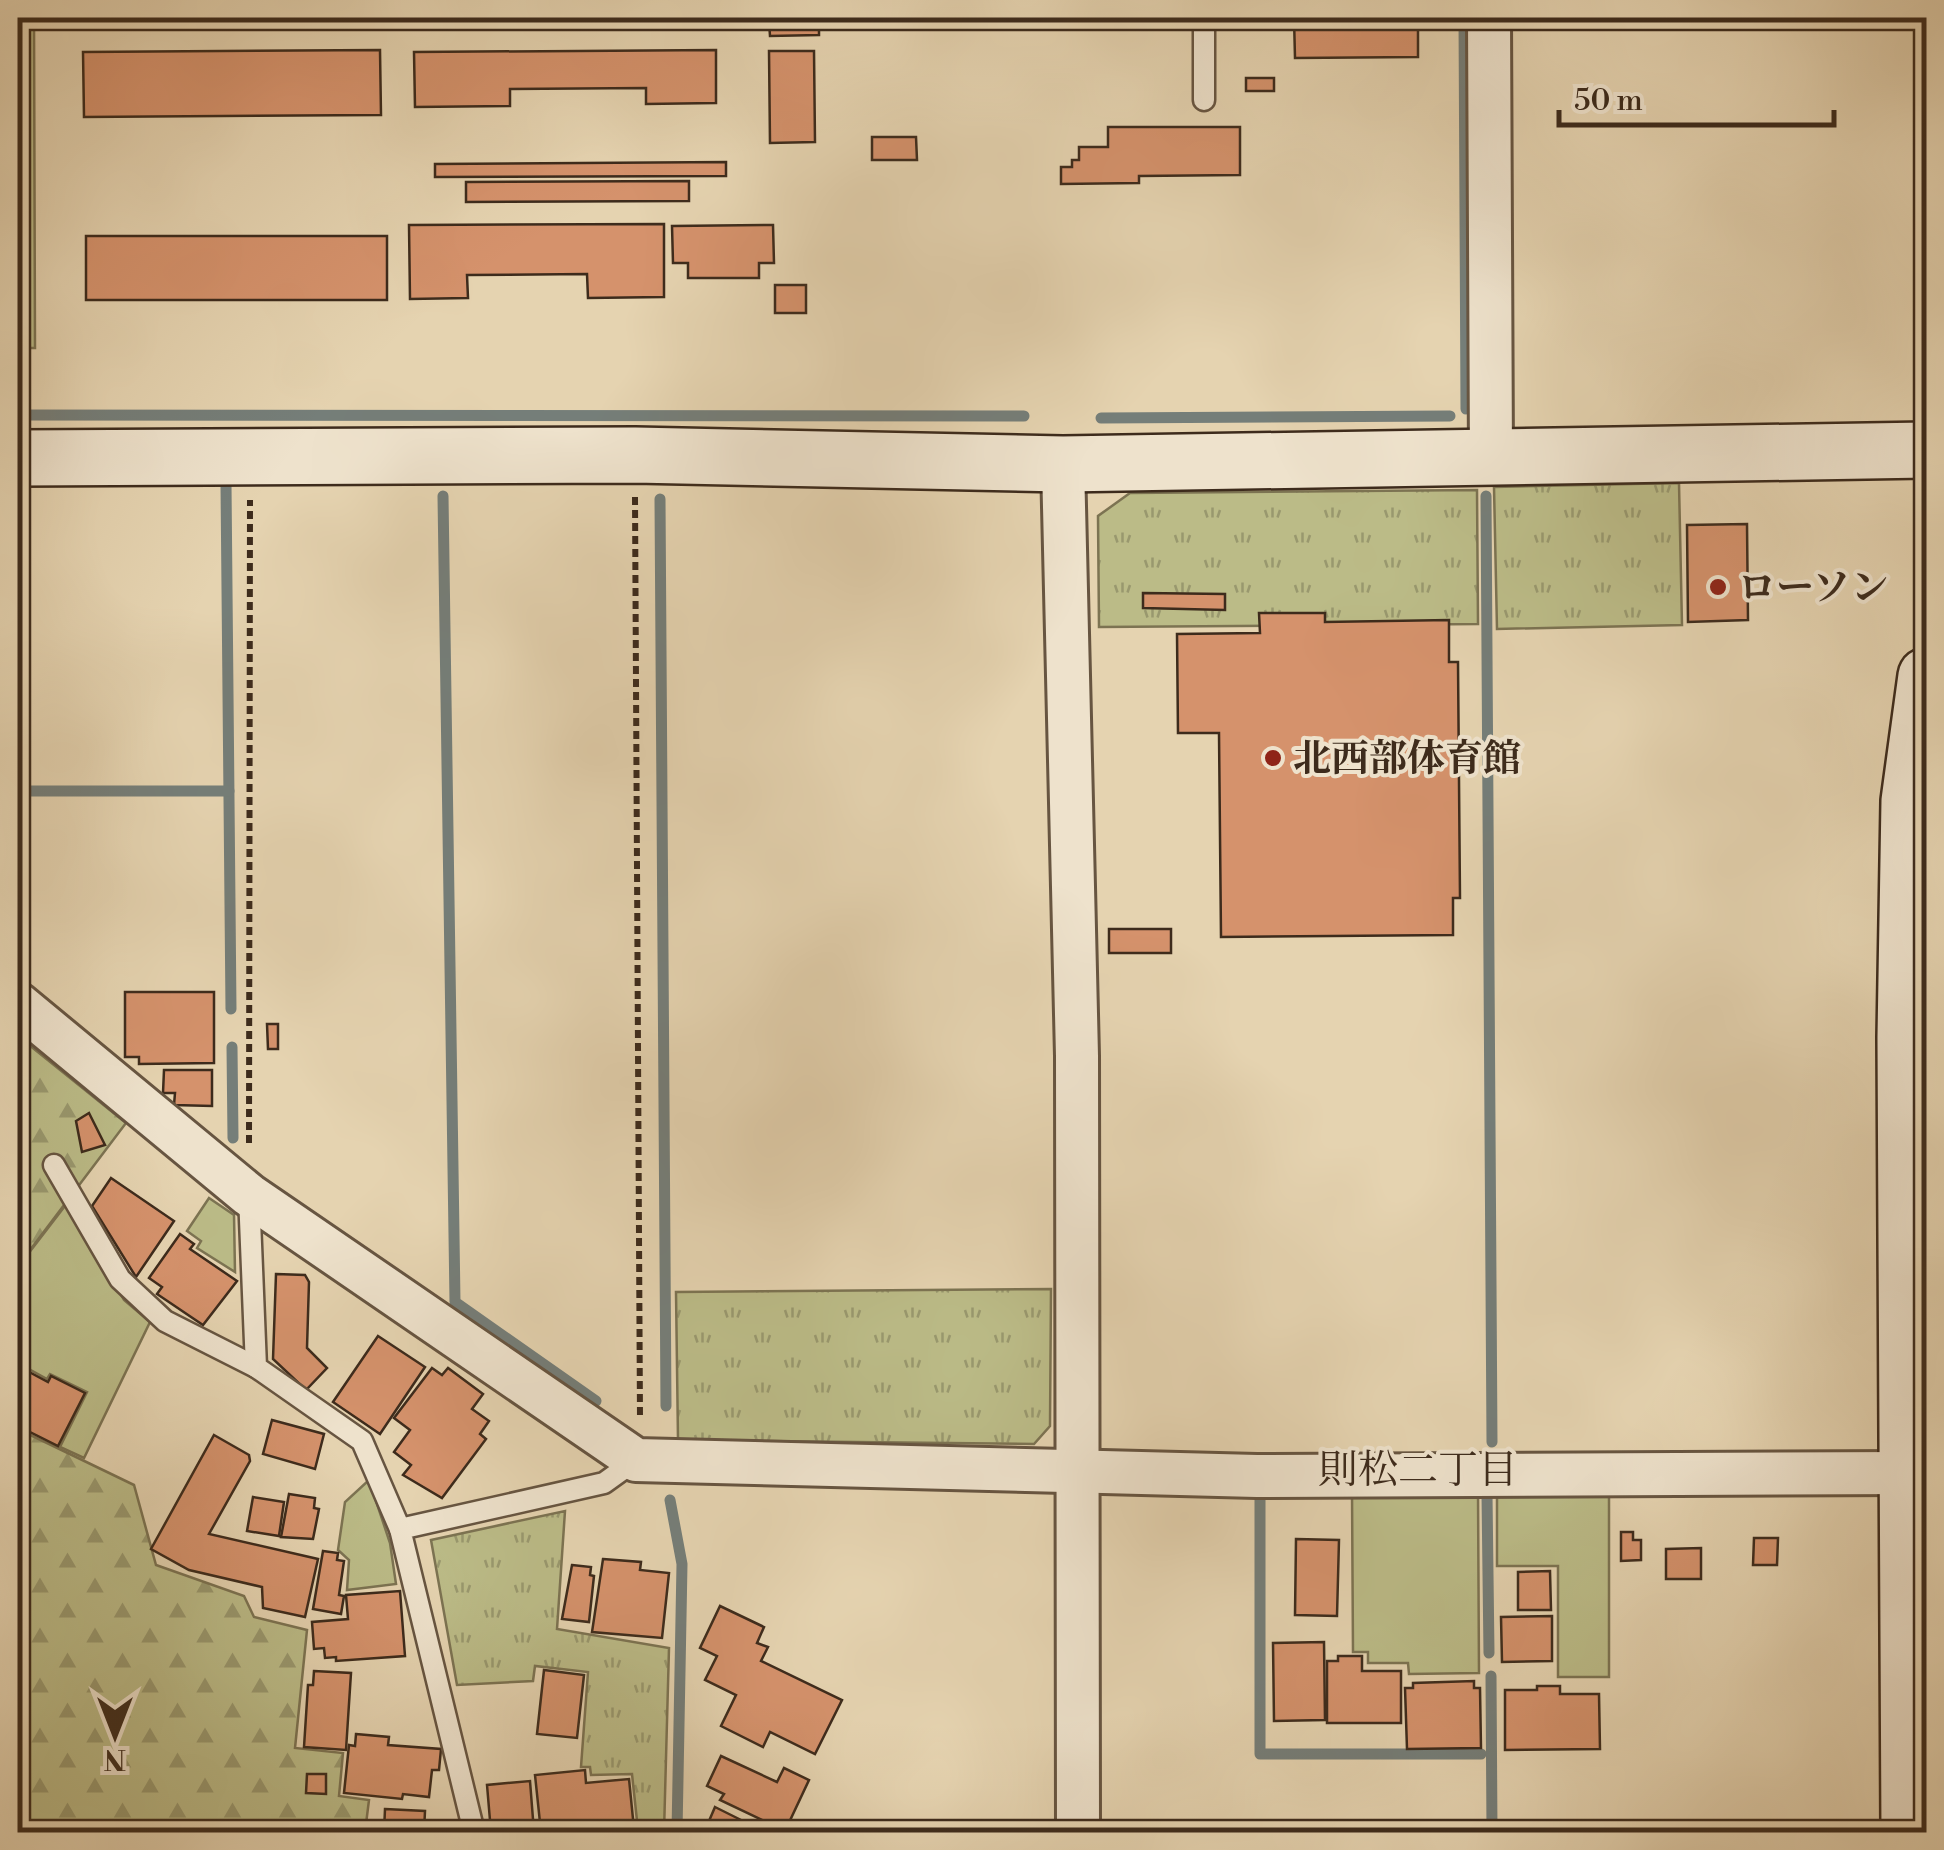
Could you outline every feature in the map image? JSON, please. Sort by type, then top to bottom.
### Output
[{"type":"street","points":[[1489,18],[1491,459]]},
{"type":"street","points":[[18,458],[635,454],[1063,464],[1926,450]]},
{"type":"street","points":[[1063,464],[1077,1056],[1078,1832]]},
{"type":"street","points":[[1908,1832],[1905,1037],[1909,801],[1926,676]]},
{"type":"street","points":[[18,1004],[248,1195],[636,1460],[1257,1476],[1908,1473]]},
{"type":"lane","points":[[1204,18],[1204,100]]},
{"type":"lane","points":[[54,1165],[120,1279],[164,1321],[256,1367],[362,1442],[400,1530],[474,1832]]},
{"type":"lane","points":[[248,1195],[256,1367]]},
{"type":"lane","points":[[400,1530],[604,1483],[636,1460]]},
{"type":"path","points":[[248,1195],[250,454]]},
{"type":"path","points":[[635,454],[641,1407],[636,1460]]},
{"type":"green space","points":[[18,18],[34,18],[35,348],[18,348]]},
{"type":"green space","points":[[1679,483],[1682,625],[1497,629],[1494,487]]},
{"type":"green space","points":[[1477,490],[1478,624],[1099,627],[1098,516],[1130,493]]},
{"type":"green space","points":[[18,1036],[126,1123],[18,1266]]},
{"type":"green space","points":[[209,1198],[234,1215],[235,1272],[197,1248],[201,1241],[187,1231]]},
{"type":"green space","points":[[68,1202],[124,1300],[150,1322],[84,1458],[60,1447],[87,1392],[50,1374],[47,1379],[18,1363],[27,1336],[18,1330],[18,1267]]},
{"type":"green space","points":[[1051,1289],[1050,1426],[1034,1444],[678,1440],[676,1292]]},
{"type":"green space","points":[[18,1429],[134,1485],[156,1565],[244,1596],[254,1617],[307,1630],[295,1748],[343,1753],[339,1796],[369,1800],[365,1832],[18,1832]]},
{"type":"green space","points":[[369,1480],[390,1543],[396,1584],[347,1590],[349,1560],[338,1550],[345,1502]]},
{"type":"green space","points":[[1478,1491],[1479,1673],[1409,1674],[1408,1663],[1368,1663],[1368,1652],[1353,1652],[1352,1492]]},
{"type":"green space","points":[[1497,1492],[1609,1492],[1609,1677],[1558,1677],[1558,1566],[1497,1566]]},
{"type":"green space","points":[[565,1511],[557,1629],[669,1648],[664,1832],[621,1832],[638,1830],[632,1774],[591,1775],[590,1767],[581,1767],[588,1672],[535,1666],[533,1681],[457,1685],[431,1540]]},
{"type":"building","points":[[414,18],[525,18],[525,21]]},
{"type":"building","points":[[1294,18],[1418,18],[1418,57],[1295,58]]},
{"type":"building","points":[[819,20],[819,35],[770,36],[769,21]]},
{"type":"building","points":[[380,50],[381,115],[84,117],[83,52]]},
{"type":"building","points":[[716,50],[716,103],[646,104],[646,88],[510,89],[510,106],[415,107],[414,52]]},
{"type":"building","points":[[769,51],[814,51],[815,142],[770,143]]},
{"type":"building","points":[[1246,78],[1274,78],[1274,91],[1246,91]]},
{"type":"building","points":[[1108,127],[1240,127],[1240,175],[1139,176],[1139,183],[1061,184],[1061,167],[1072,167],[1072,160],[1079,160],[1079,147],[1108,147]]},
{"type":"building","points":[[872,137],[916,137],[917,160],[872,160]]},
{"type":"building","points":[[726,162],[726,176],[435,177],[435,164]]},
{"type":"building","points":[[689,181],[689,201],[466,202],[466,182]]},
{"type":"building","points":[[664,224],[664,297],[588,298],[587,274],[467,275],[468,298],[410,299],[409,225]]},
{"type":"building","points":[[773,225],[774,263],[759,263],[759,278],[688,278],[688,263],[673,263],[672,226]]},
{"type":"building","points":[[86,236],[387,236],[387,300],[86,300]]},
{"type":"building","points":[[775,285],[806,285],[806,313],[775,313]]},
{"type":"building","points":[[1747,524],[1748,620],[1688,622],[1687,525]]},
{"type":"building","points":[[1143,593],[1225,594],[1225,610],[1143,608]]},
{"type":"building","points":[[1259,613],[1325,613],[1325,622],[1449,620],[1449,662],[1458,662],[1460,898],[1453,898],[1453,935],[1221,937],[1219,733],[1178,733],[1177,634],[1260,633]]},
{"type":"building","points":[[1109,929],[1171,929],[1171,953],[1109,953]]},
{"type":"building","points":[[125,992],[214,992],[214,1063],[139,1064],[139,1057],[125,1057]]},
{"type":"building","points":[[267,1024],[278,1024],[278,1049],[268,1049]]},
{"type":"building","points":[[164,1070],[212,1070],[212,1106],[174,1105],[175,1093],[163,1093]]},
{"type":"building","points":[[89,1113],[105,1145],[82,1152],[76,1121]]},
{"type":"building","points":[[111,1178],[174,1221],[136,1277],[92,1206]]},
{"type":"building","points":[[180,1234],[194,1244],[190,1249],[237,1281],[203,1325],[157,1294],[162,1287],[149,1278]]},
{"type":"building","points":[[276,1274],[305,1275],[309,1282],[307,1348],[327,1368],[306,1390],[273,1359]]},
{"type":"building","points":[[378,1336],[425,1367],[380,1434],[333,1402]]},
{"type":"building","points":[[18,1366],[48,1382],[51,1376],[85,1393],[58,1446],[18,1426]]},
{"type":"building","points":[[432,1368],[442,1375],[448,1368],[483,1394],[472,1409],[489,1421],[480,1434],[486,1439],[442,1498],[403,1475],[411,1465],[394,1452],[410,1430],[394,1418]]},
{"type":"building","points":[[272,1420],[324,1434],[315,1469],[263,1454]]},
{"type":"building","points":[[214,1435],[249,1455],[250,1461],[209,1534],[318,1559],[305,1617],[263,1608],[262,1587],[189,1570],[151,1549]]},
{"type":"building","points":[[289,1494],[315,1498],[314,1508],[319,1509],[313,1539],[281,1537]]},
{"type":"building","points":[[253,1497],[284,1502],[279,1536],[247,1531]]},
{"type":"building","points":[[1621,1532],[1633,1532],[1633,1540],[1641,1540],[1641,1560],[1621,1561]]},
{"type":"building","points":[[1754,1538],[1778,1538],[1777,1565],[1753,1565]]},
{"type":"building","points":[[1296,1539],[1339,1540],[1337,1616],[1295,1615]]},
{"type":"building","points":[[1701,1548],[1701,1579],[1666,1579],[1666,1549]]},
{"type":"building","points":[[323,1551],[338,1553],[337,1560],[344,1561],[339,1595],[344,1596],[341,1614],[313,1609]]},
{"type":"building","points":[[603,1559],[641,1562],[640,1570],[669,1573],[662,1638],[592,1632]]},
{"type":"building","points":[[572,1565],[591,1567],[590,1575],[594,1576],[589,1622],[562,1619]]},
{"type":"building","points":[[1550,1571],[1551,1610],[1518,1610],[1518,1572]]},
{"type":"building","points":[[400,1591],[405,1656],[336,1661],[336,1657],[325,1658],[324,1648],[314,1649],[312,1622],[348,1619],[346,1595]]},
{"type":"building","points":[[720,1606],[764,1627],[757,1643],[768,1647],[761,1661],[842,1700],[815,1754],[770,1732],[763,1747],[721,1726],[736,1695],[705,1680],[717,1656],[700,1648]]},
{"type":"building","points":[[1552,1616],[1552,1661],[1502,1662],[1501,1617]]},
{"type":"building","points":[[1324,1642],[1325,1720],[1274,1721],[1273,1643]]},
{"type":"building","points":[[1338,1656],[1362,1656],[1362,1671],[1401,1671],[1401,1723],[1327,1723],[1327,1661],[1338,1661]]},
{"type":"building","points":[[544,1670],[584,1675],[577,1738],[537,1734]]},
{"type":"building","points":[[314,1671],[351,1673],[346,1750],[304,1747],[308,1685],[313,1685]]},
{"type":"building","points":[[1474,1681],[1474,1688],[1480,1688],[1481,1748],[1407,1749],[1405,1688],[1413,1688],[1413,1683]]},
{"type":"building","points":[[1537,1686],[1560,1686],[1560,1694],[1599,1694],[1600,1749],[1505,1750],[1505,1690],[1537,1690]]},
{"type":"building","points":[[356,1734],[389,1737],[388,1745],[441,1749],[439,1770],[432,1770],[429,1797],[403,1794],[402,1799],[344,1793],[349,1745],[355,1746]]},
{"type":"building","points":[[721,1756],[777,1782],[784,1768],[809,1780],[785,1831],[720,1800],[724,1794],[707,1786]]},
{"type":"building","points":[[585,1770],[586,1783],[629,1779],[634,1829],[541,1832],[535,1775]]},
{"type":"building","points":[[307,1774],[326,1774],[326,1794],[306,1793]]},
{"type":"building","points":[[530,1781],[534,1832],[491,1832],[487,1785]]},
{"type":"building","points":[[715,1807],[745,1822],[740,1832],[709,1821]]},
{"type":"building","points":[[385,1809],[425,1811],[424,1832],[384,1832]]},
{"type":"waterway","points":[[1464,18],[1466,409]]},
{"type":"waterway","points":[[18,415],[1024,416]]},
{"type":"waterway","points":[[1101,418],[1450,416]]},
{"type":"waterway","points":[[226,484],[231,1009]]},
{"type":"waterway","points":[[443,496],[455,1302],[596,1401]]},
{"type":"waterway","points":[[1486,496],[1492,1442]]},
{"type":"waterway","points":[[660,499],[666,1406]]},
{"type":"waterway","points":[[18,791],[229,791]]},
{"type":"waterway","points":[[232,1047],[233,1138]]},
{"type":"waterway","points":[[1487,1495],[1489,1653]]},
{"type":"waterway","points":[[1260,1498],[1260,1754],[1481,1754]]},
{"type":"waterway","points":[[670,1500],[682,1564],[677,1832]]},
{"type":"waterway","points":[[1491,1676],[1492,1832]]},
{"type":"place","name":"ローソン","points":[[1718,587]]},
{"type":"place","name":"北西部体育館","points":[[1273,758]]},
{"type":"district","name":"則松二丁目","points":[[1418,1469]]}]
